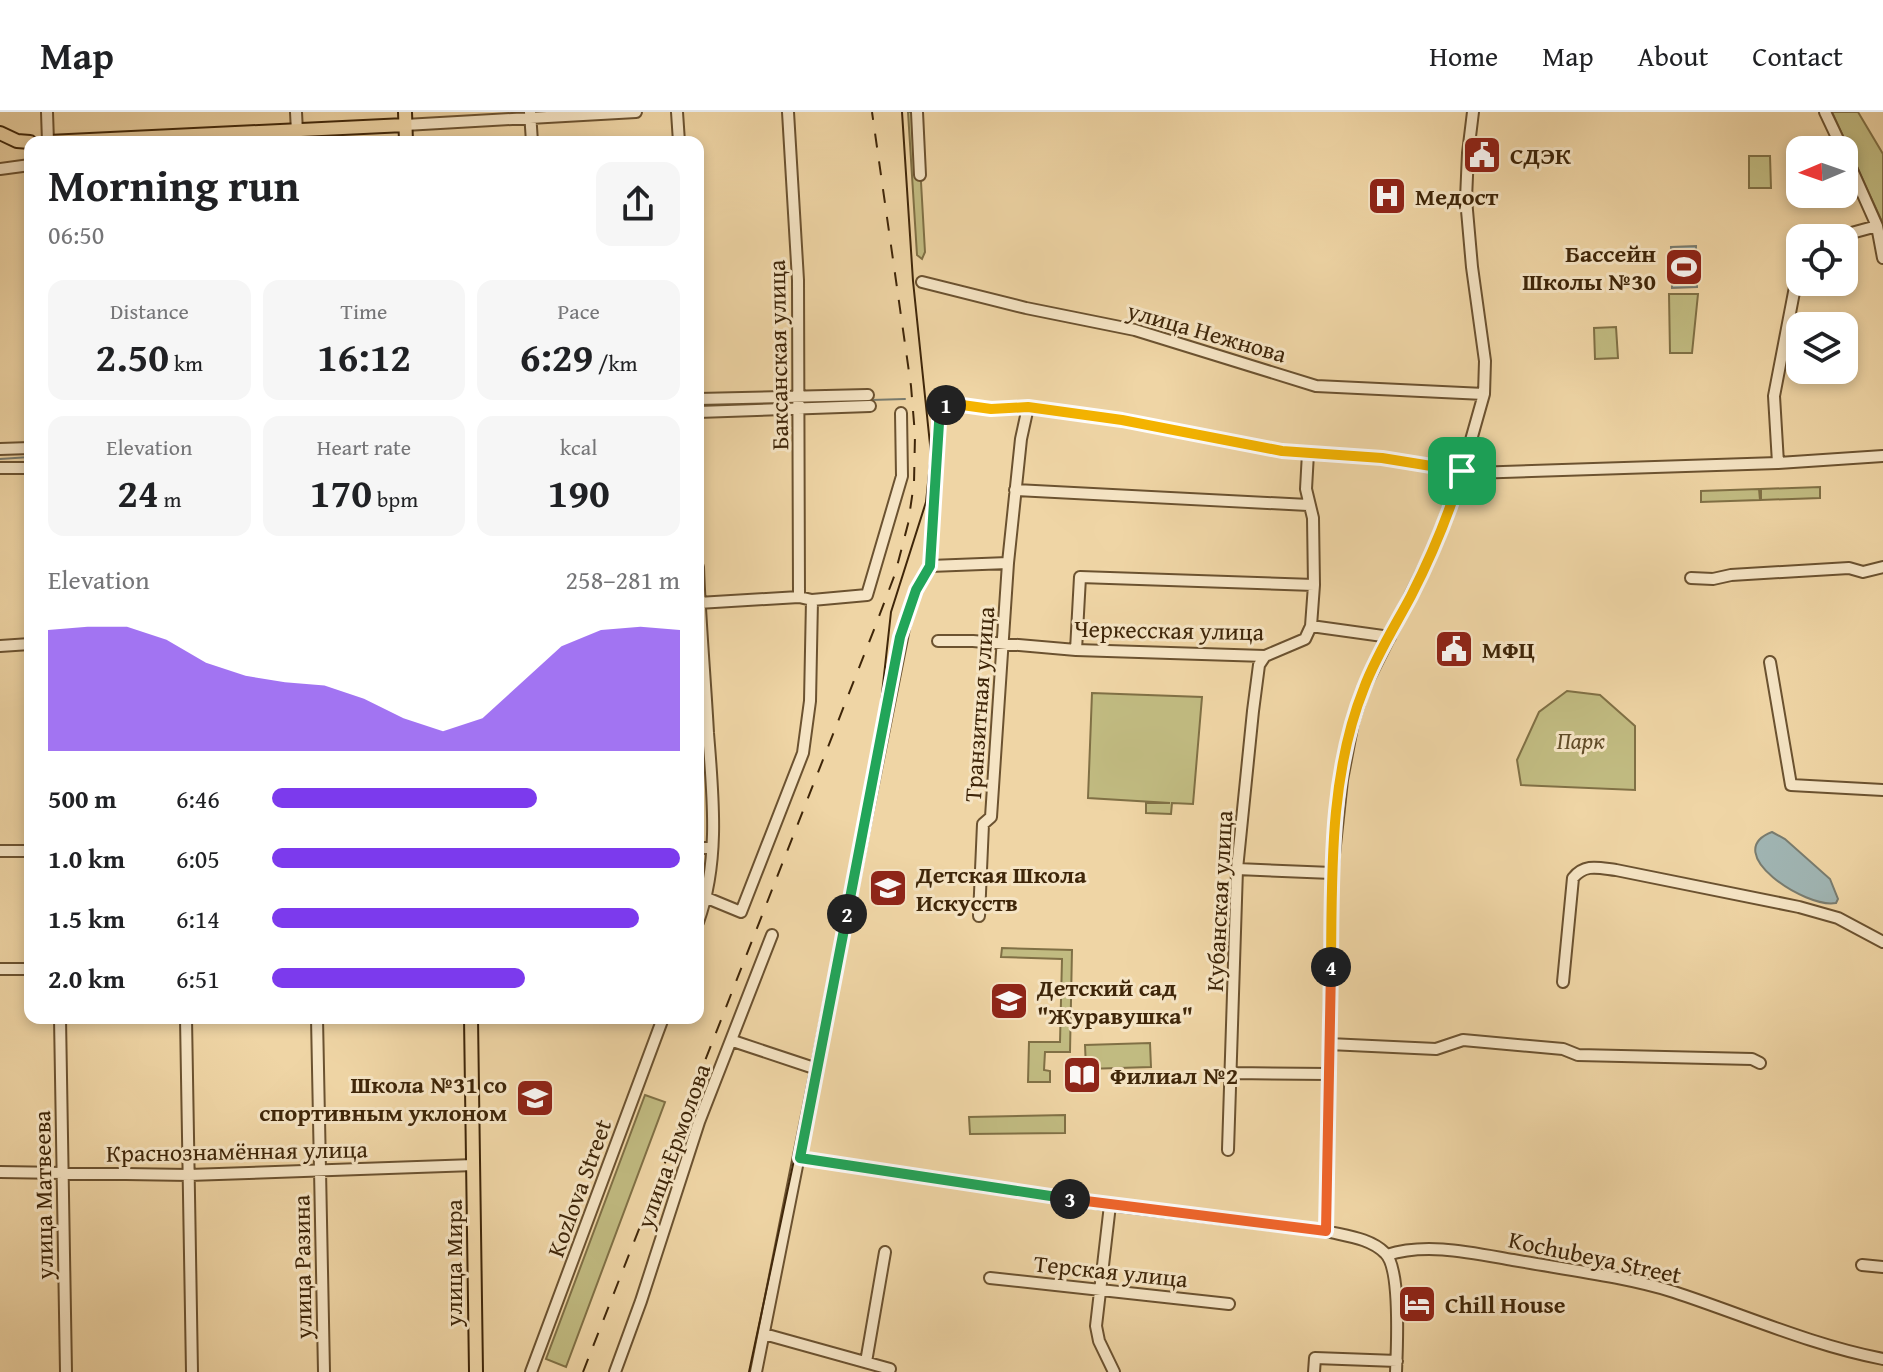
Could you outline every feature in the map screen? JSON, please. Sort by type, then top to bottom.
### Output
[{"type":"main road","points":[[269,136],[405,119]]},
{"type":"main road","points":[[0,133],[24,142]]},
{"type":"main road","name":"улица Мира","points":[[471,1024],[476,1372]]},
{"type":"main road","name":"улица Мира","points":[[475,1340],[482,1366],[489,1372]]},
{"type":"street","points":[[47,112],[48,136]]},
{"type":"street","points":[[293,135],[296,112]]},
{"type":"street","points":[[405,119],[636,112]]},
{"type":"street","points":[[677,112],[679,136]]},
{"type":"street","name":"Баксанская улица","points":[[788,112],[798,280],[799,597]]},
{"type":"street","points":[[917,112],[920,175]]},
{"type":"street","points":[[1326,1231],[1332,873],[1339,796],[1353,722],[1368,679],[1434,548],[1462,471],[1484,394],[1485,361],[1466,199],[1473,112]]},
{"type":"street","points":[[1825,112],[1837,136]]},
{"type":"street","points":[[530,114],[532,136]]},
{"type":"street","points":[[0,169],[24,166]]},
{"type":"street","points":[[1858,183],[1877,226],[1883,258]]},
{"type":"street","points":[[1858,231],[1877,226]]},
{"type":"street","name":"улица Нежнова","points":[[922,282],[1026,308],[1135,330],[1316,386],[1484,394]]},
{"type":"street","points":[[1778,463],[1774,396],[1793,296]]},
{"type":"street","points":[[704,399],[869,401]]},
{"type":"street","points":[[704,411],[800,402]]},
{"type":"street","points":[[756,1372],[900,637],[916,590],[930,566],[939,423],[943,409],[951,404],[991,409],[1028,407],[1122,420],[1308,453],[1382,458],[1462,471],[1509,473],[1883,456]]},
{"type":"street","name":"Транзитная улица","points":[[979,916],[983,824],[991,817],[1015,490],[1028,407]]},
{"type":"street","points":[[704,603],[867,595],[902,476],[901,413]]},
{"type":"street","points":[[0,449],[24,448]]},
{"type":"street","points":[[1308,453],[1308,505],[1313,518],[1311,626],[1390,637]]},
{"type":"street","points":[[0,468],[24,468]]},
{"type":"street","points":[[1015,490],[1308,505]]},
{"type":"street","points":[[930,566],[1008,563]]},
{"type":"street","points":[[1691,578],[1849,568],[1863,572],[1883,567]]},
{"type":"street","points":[[1076,650],[1080,577],[1314,585]]},
{"type":"street","points":[[707,898],[741,912],[803,753],[810,701],[812,600]]},
{"type":"street","name":"Черкесская улица","points":[[938,641],[1076,650],[1265,656],[1305,639],[1311,626]]},
{"type":"street","points":[[0,646],[24,644]]},
{"type":"street","name":"Кубанская улица","points":[[1228,1150],[1237,869],[1259,665],[1265,656]]},
{"type":"street","points":[[1770,662],[1791,785],[1883,790]]},
{"type":"street","points":[[704,673],[712,784],[711,881],[704,906]]},
{"type":"street","points":[[704,848],[712,848]]},
{"type":"street","points":[[0,851],[24,851]]},
{"type":"street","points":[[1563,982],[1573,878],[1579,870],[1590,867],[1799,907],[1838,918],[1883,942]]},
{"type":"street","points":[[1237,869],[1332,873]]},
{"type":"street","name":"улица Ермолова","points":[[615,1372],[690,1148],[772,935]]},
{"type":"street","points":[[0,969],[24,969]]},
{"type":"street","name":"улица Матвеева","points":[[60,1024],[66,1372]]},
{"type":"street","points":[[186,1024],[192,1372]]},
{"type":"street","name":"улица Разина","points":[[317,1024],[324,1372]]},
{"type":"street","name":"Kozlova Street","points":[[531,1372],[661,1024]]},
{"type":"street","points":[[1329,1044],[1436,1049],[1463,1040],[1563,1049],[1578,1055],[1752,1059],[1760,1063]]},
{"type":"street","points":[[733,1041],[817,1069]]},
{"type":"street","points":[[1232,1073],[1329,1074]]},
{"type":"street","points":[[800,1158],[1110,1205],[1326,1231],[1371,1243],[1391,1260],[1395,1284],[1396,1366],[1315,1358],[1314,1372]]},
{"type":"street","name":"Краснознамённая улица","points":[[0,1172],[189,1175],[474,1165]]},
{"type":"street","points":[[1110,1205],[1096,1326],[1099,1341],[1114,1372]]},
{"type":"street","name":"Kochubeya Street","points":[[1387,1255],[1408,1248],[1479,1254],[1672,1291],[1857,1354],[1883,1359]]},
{"type":"street","points":[[866,1362],[885,1252]]},
{"type":"street","points":[[1862,1265],[1883,1267]]},
{"type":"street","name":"Терская улица","points":[[990,1278],[1229,1304]]},
{"type":"street","points":[[764,1334],[890,1369]]},
{"type":"green space","points":[[908,112],[917,112],[925,252],[922,259],[917,255]]},
{"type":"green space","points":[[1832,112],[1858,112],[1883,154],[1883,224],[1858,169],[1858,136],[1843,136]]},
{"type":"green space","points":[[1749,156],[1770,156],[1771,188],[1749,188]]},
{"type":"green space","points":[[1669,294],[1698,294],[1692,353],[1670,353]]},
{"type":"green space","points":[[1616,327],[1618,358],[1595,359],[1594,328]]},
{"type":"green space","points":[[1820,487],[1820,498],[1761,500],[1761,489]]},
{"type":"green space","points":[[1759,489],[1760,500],[1701,502],[1701,491]]},
{"type":"green space","name":"Парк","points":[[1567,691],[1600,695],[1635,726],[1635,790],[1521,785],[1517,760],[1539,712]]},
{"type":"green space","points":[[1092,693],[1202,697],[1193,804],[1172,803],[1171,814],[1146,813],[1146,803],[1170,803],[1088,798]]},
{"type":"green space","points":[[1002,948],[1072,950],[1070,1052],[1045,1052],[1044,1070],[1050,1071],[1050,1082],[1028,1082],[1029,1042],[1060,1042],[1062,959],[1001,957]]},
{"type":"green space","points":[[1150,1043],[1151,1067],[1086,1069],[1085,1045]]},
{"type":"green space","points":[[645,1095],[665,1102],[566,1367],[546,1359]]},
{"type":"green space","points":[[1065,1115],[1065,1133],[970,1134],[969,1117]]},
{"type":"shaded area","name":"Бассейн Школы №30","points":[[1696,246],[1697,287],[1672,288],[1671,247]]},
{"type":"shaded area","points":[[1772,832],[1785,839],[1830,879],[1838,899],[1836,903],[1806,897],[1773,877],[1761,865],[1755,852],[1758,841]]},
{"type":"waterway","points":[[803,402],[905,399]]},
{"type":"waterway","points":[[704,405],[793,402]]},
{"type":"waterway","points":[[0,459],[24,457]]},
{"type":"tram line","points":[[749,1372],[815,1061],[879,721],[891,612],[926,502],[931,454],[913,281],[902,112]]},
{"type":"railway","points":[[583,1372],[875,627],[895,574],[908,524],[914,483],[915,435],[911,386],[872,112]]},
{"type":"place","name":"СДЭК","points":[[1482,155]]},
{"type":"place","name":"Медост","points":[[1387,196]]},
{"type":"place","name":"Бассейн Школы №30","points":[[1684,267]]},
{"type":"place","name":"МФЦ","points":[[1454,649]]},
{"type":"place","name":"Детская Школа Искусств","points":[[888,888]]},
{"type":"place","name":"Детский сад \"Журавушка\"","points":[[1009,1001]]},
{"type":"place","name":"Филиал №2","points":[[1082,1075]]},
{"type":"place","name":"Школа №31 со спортивным уклоном","points":[[535,1098]]},
{"type":"place","name":"Chill House","points":[[1417,1304]]},
{"type":"route","points":[[955,404],[991,409],[1028,407],[1122,420],[1282,451],[1382,458],[1462,471],[1434,548],[1364,688],[1353,722],[1342,780],[1332,873],[1326,1231],[1110,1205],[800,1158],[900,637],[916,590],[930,566],[939,415],[943,409],[955,404]]}]
